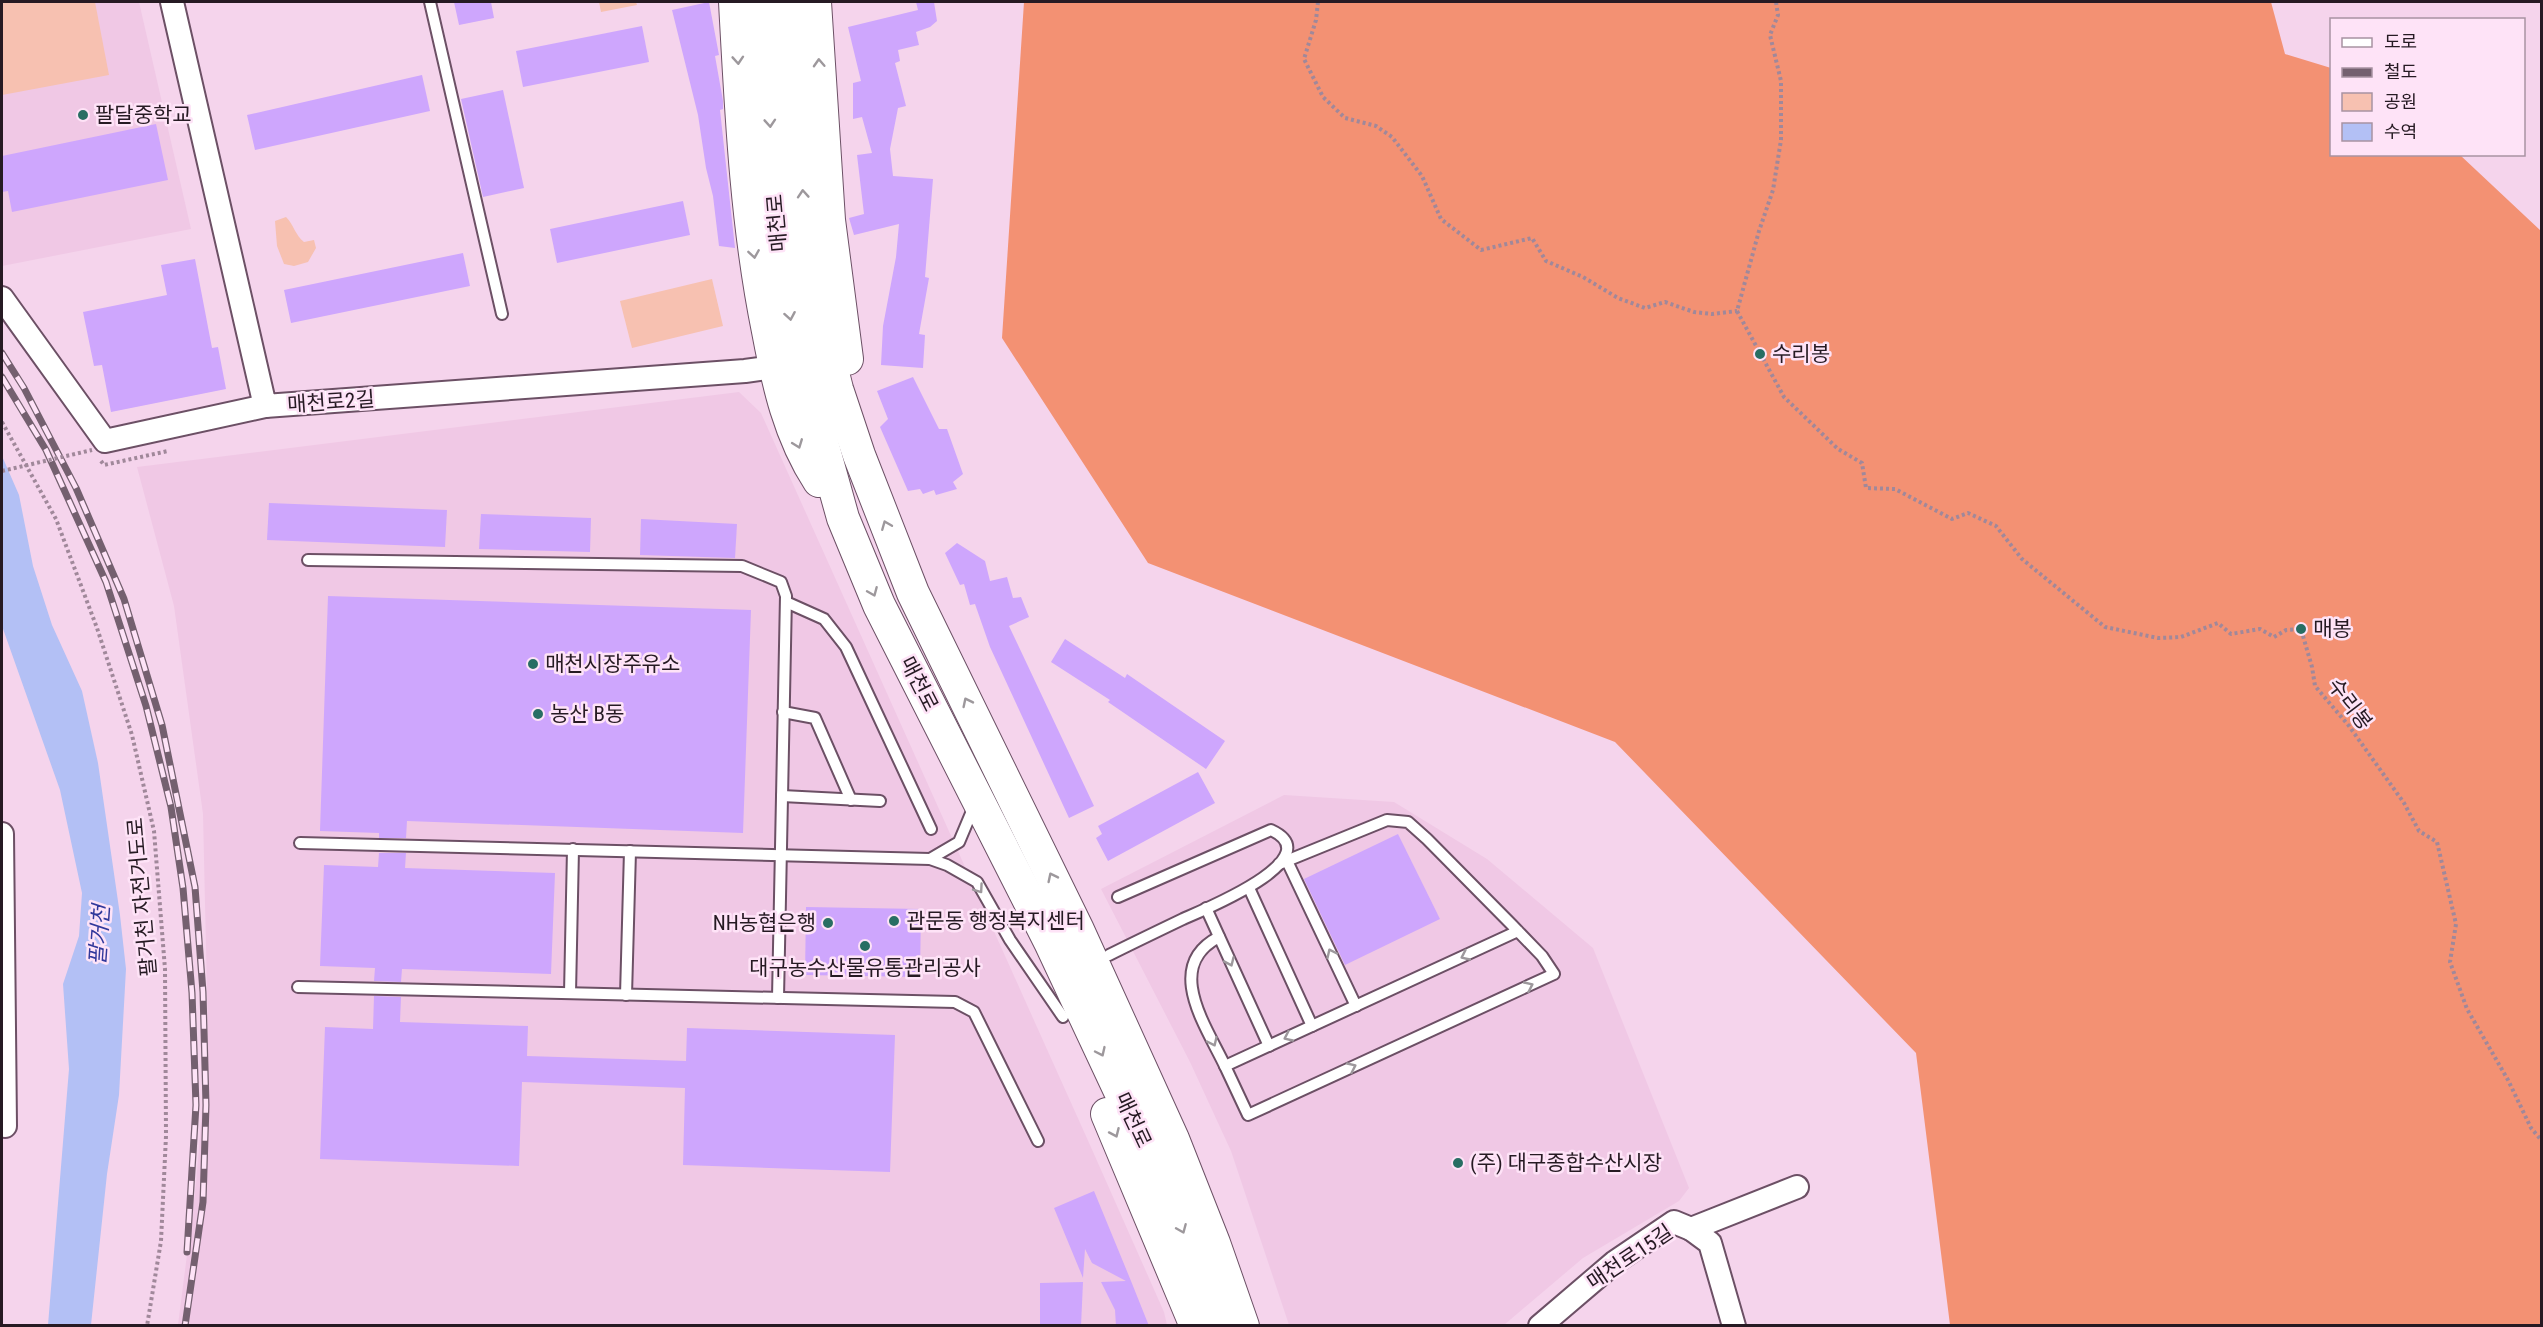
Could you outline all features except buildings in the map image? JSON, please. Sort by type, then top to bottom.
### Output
[{"type":"main road","points":[[735,2],[750,228],[775,367],[783,404],[804,458],[843,518]]},
{"type":"main road","name":"매천로","points":[[762,2],[780,259],[796,349],[843,518],[879,605],[977,798],[1064,936],[1173,1139],[1214,1243],[1243,1326]]},
{"type":"main road","name":"매천로","points":[[790,2],[804,201],[814,297],[837,389],[859,455],[913,593],[1064,936],[1184,1234],[1216,1326]]},
{"type":"main road","points":[[816,2],[829,220],[859,455]]},
{"type":"main road","points":[[1195,1326],[1132,1170],[1051,989],[1064,936],[1108,955],[1121,976],[1242,1260],[1260,1326]]},
{"type":"street","name":"매천로2길","points":[[172,2],[265,406],[775,367]]},
{"type":"street","points":[[2,298],[105,441],[265,406]]},
{"type":"street","points":[[2,834],[5,1126]]},
{"type":"street","name":"매천로15길","points":[[1540,1326],[1616,1262],[1674,1222],[1691,1229],[1797,1187]]},
{"type":"street","points":[[1691,1229],[1710,1243],[1734,1326]]},
{"type":"lane","points":[[430,2],[502,315]]},
{"type":"lane","points":[[308,560],[742,566],[781,582],[786,602],[778,998]]},
{"type":"lane","points":[[786,602],[824,619],[846,647],[931,829]]},
{"type":"lane","points":[[783,712],[814,718],[851,800]]},
{"type":"lane","points":[[782,796],[880,801]]},
{"type":"lane","points":[[930,859],[959,842],[977,798]]},
{"type":"lane","points":[[1108,955],[1249,888],[1283,862],[1387,820],[1408,822],[1427,839],[1542,956],[1554,974],[1248,1115],[1197,1008],[1190,982],[1193,961],[1206,944],[1219,937]]},
{"type":"lane","points":[[1118,897],[1270,830],[1281,835],[1286,844],[1286,855],[1283,862]]},
{"type":"lane","points":[[300,843],[930,859],[947,865],[977,882],[1010,940],[1063,1017]]},
{"type":"lane","points":[[570,993],[573,849]]},
{"type":"lane","points":[[626,994],[630,851]]},
{"type":"lane","points":[[1283,862],[1356,1006]]},
{"type":"lane","points":[[1249,888],[1312,1026]]},
{"type":"lane","points":[[1206,908],[1269,1046]]},
{"type":"lane","points":[[1225,1066],[1518,931]]},
{"type":"lane","points":[[298,987],[955,1002],[974,1012],[1038,1141]]},
{"type":"path","points":[[1318,2],[1316,20],[1304,59],[1323,97],[1345,118],[1376,126],[1392,137],[1422,176],[1441,219],[1481,250],[1532,238],[1546,261],[1583,277],[1618,298],[1645,308],[1665,302],[1694,312],[1713,314],[1737,311],[1773,190],[1781,140],[1781,81],[1770,35],[1778,15],[1776,2]]},
{"type":"path","name":"수리봉","points":[[1737,311],[1784,397],[1838,449],[1862,463],[1866,488],[1895,489],[1952,519],[1968,513],[1996,526],[2022,559],[2104,627],[2158,638],[2181,637],[2218,623],[2231,634],[2260,629],[2274,637],[2286,630],[2301,629],[2315,686],[2349,726],[2403,803],[2419,831],[2437,842],[2456,924],[2450,962],[2467,1009],[2508,1080],[2531,1128],[2541,1141]]},
{"type":"path","name":"팔거천 자전거도로","points":[[2,422],[56,519],[97,628],[132,735],[154,831],[165,969],[166,1136],[161,1241],[147,1326]]},
{"type":"path","points":[[2,471],[93,450]]},
{"type":"shaded area","name":"팔달중학교","points":[[2,2],[139,2],[191,229],[2,266]]},
{"type":"shaded area","points":[[1024,2],[2271,2],[2285,54],[2330,68],[2330,156],[2461,156],[2541,231],[2541,1325],[1950,1325],[1916,1053],[1615,742],[1148,563],[1002,338]]},
{"type":"shaded area","points":[[739,392],[761,413],[1090,1145],[1164,1312],[1167,1325],[178,1325],[196,1184],[208,1034],[203,814],[174,606],[137,467]]},
{"type":"shaded area","points":[[1284,795],[1394,802],[1487,859],[1593,948],[1689,1188],[1679,1201],[1583,1258],[1504,1325],[1289,1325],[1231,1151],[1190,1062],[1101,889]]},
{"type":"green space","points":[[2,2],[95,2],[109,75],[2,95]]},
{"type":"green space","points":[[599,2],[636,2],[637,5],[601,12]]},
{"type":"green space","points":[[286,217],[304,242],[314,240],[316,248],[308,262],[294,266],[284,264],[277,246],[275,221]]},
{"type":"green space","points":[[712,279],[723,326],[632,348],[620,301]]},
{"type":"water","name":"팔거천","points":[[2,456],[19,495],[33,566],[52,625],[82,691],[98,763],[126,969],[119,1095],[107,1174],[91,1325],[48,1325],[69,1069],[63,984],[79,936],[82,893],[60,790],[2,626]]},
{"type":"railway","points":[[2,353],[24,388],[76,488],[124,599],[162,725],[195,887],[203,992],[206,1105],[203,1202],[185,1326]]},
{"type":"railway","points":[[2,377],[46,450],[106,582],[146,706],[171,807],[183,888],[192,993],[196,1105],[187,1252]]},
{"type":"place","name":"팔달중학교","points":[[83,115]]},
{"type":"place","name":"수리봉","points":[[1760,354]]},
{"type":"place","name":"매봉","points":[[2301,629]]},
{"type":"place","name":"매천시장주유소","points":[[533,664]]},
{"type":"place","name":"농산 B동","points":[[538,714]]},
{"type":"place","name":"관문동 행정복지센터","points":[[894,921]]},
{"type":"place","name":"NH농협은행","points":[[828,923]]},
{"type":"place","name":"대구농수산물유통관리공사","points":[[865,946]]},
{"type":"place","name":"(주) 대구종합수산시장","points":[[1458,1163]]}]
